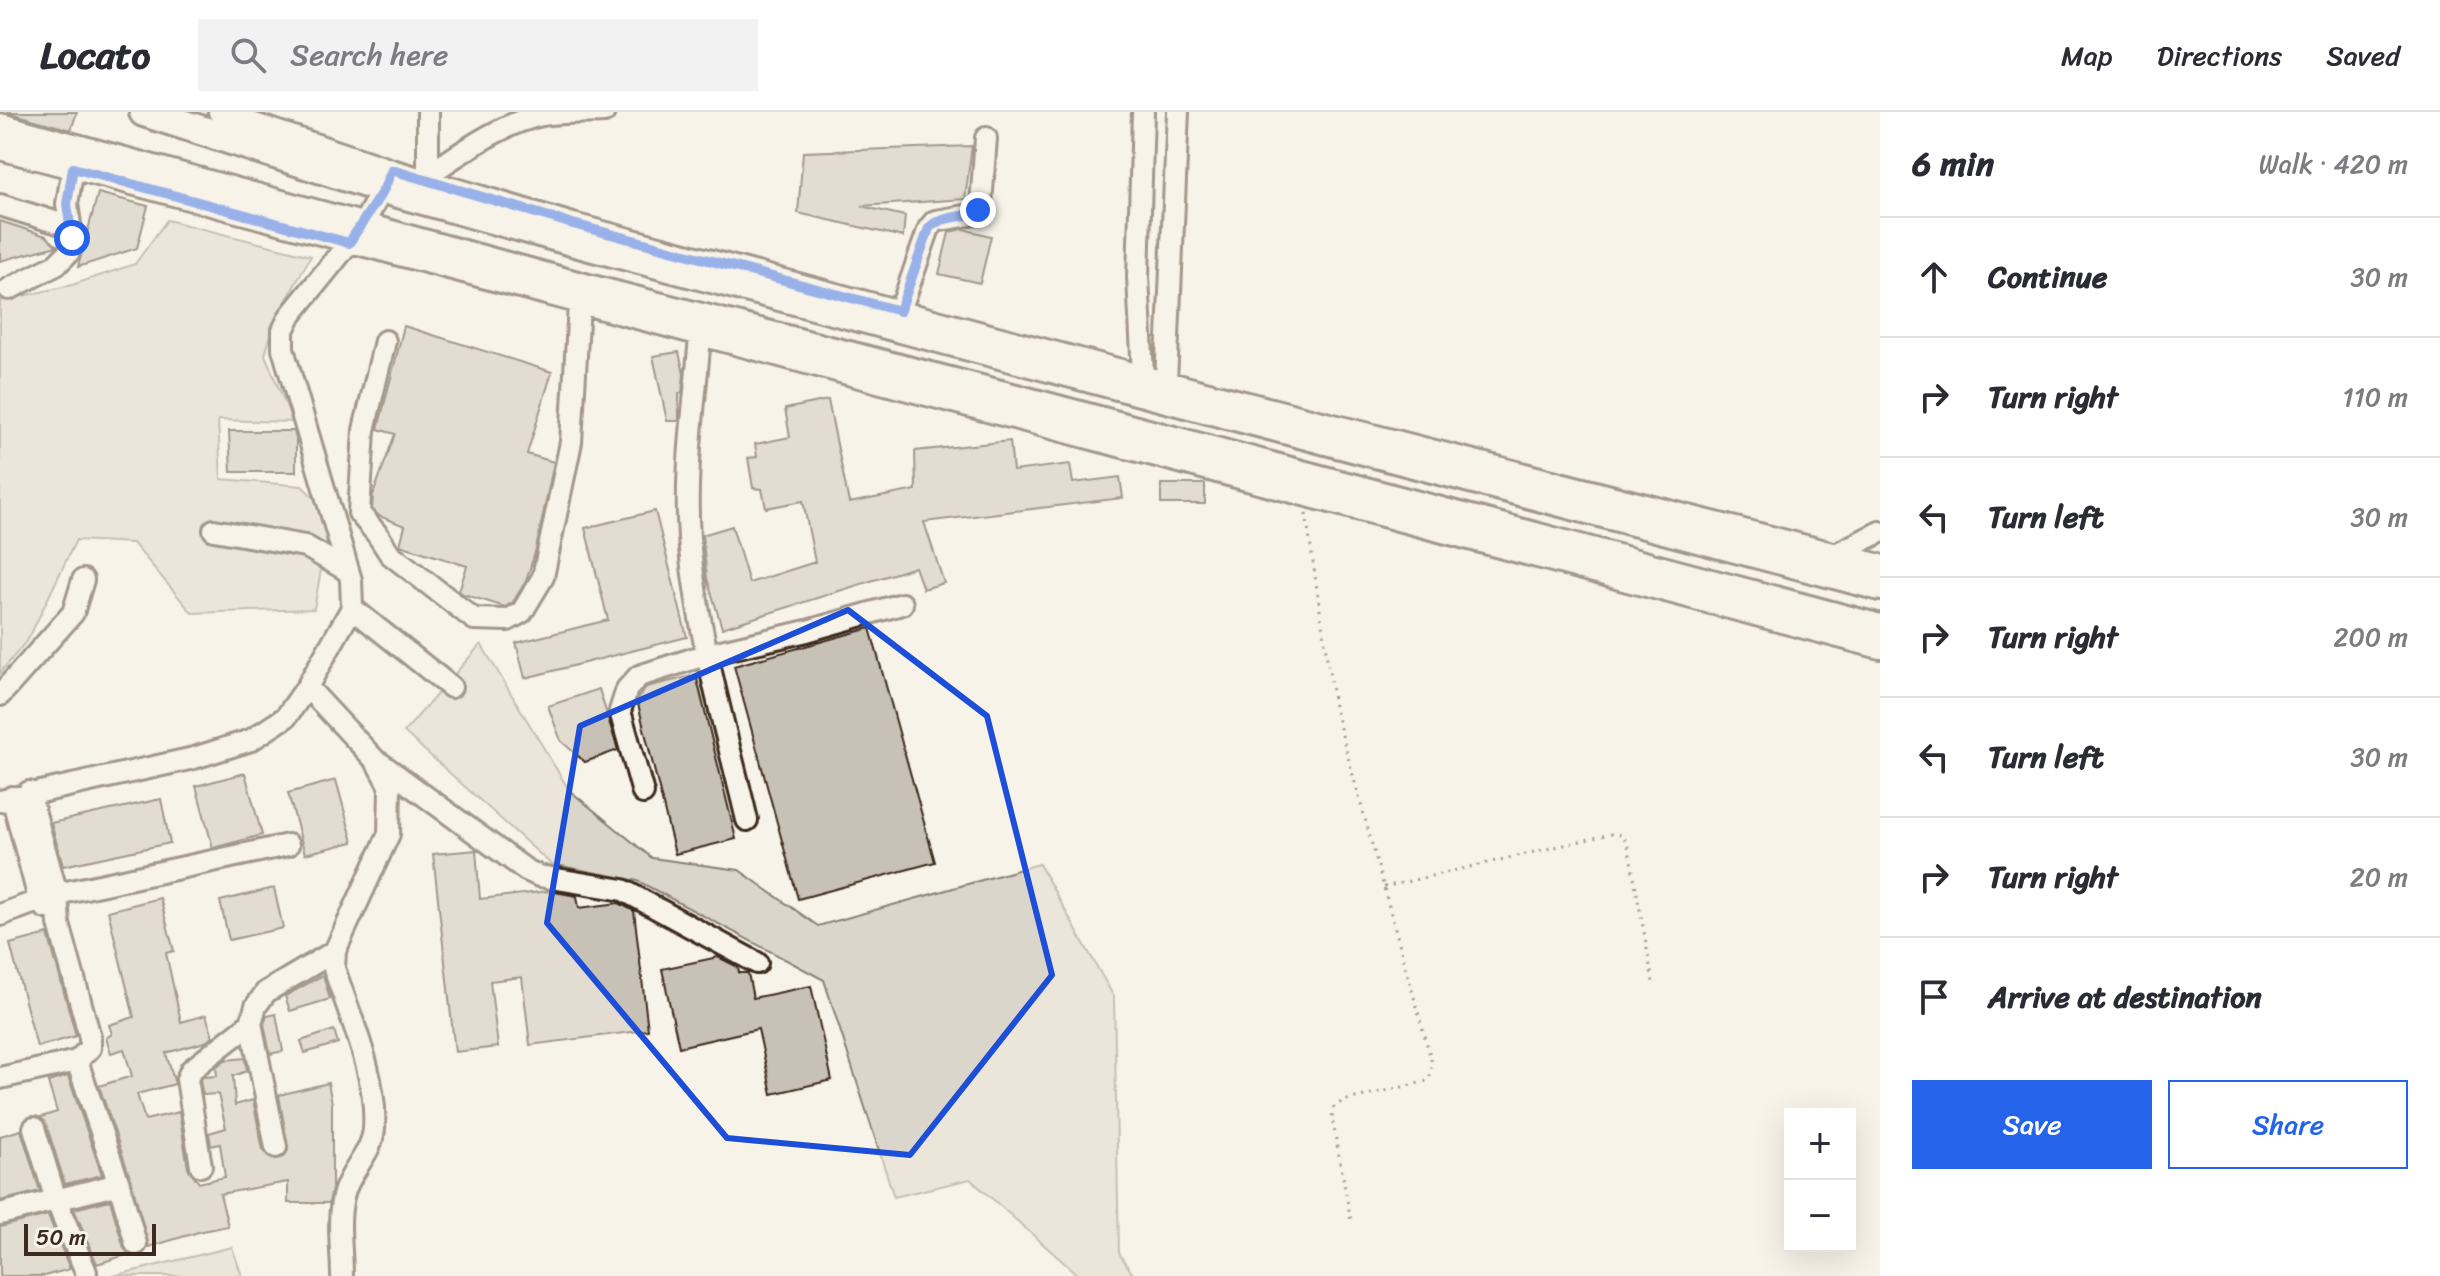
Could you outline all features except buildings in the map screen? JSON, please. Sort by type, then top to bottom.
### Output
[{"type":"highway","points":[[144,112],[1248,421],[1880,586]]},
{"type":"highway","points":[[0,128],[355,236],[1020,400],[1880,629]]},
{"type":"street","points":[[219,112],[388,179],[424,177],[573,224],[1143,376],[1880,565]]},
{"type":"street","points":[[424,177],[428,112]]},
{"type":"street","points":[[424,177],[520,116],[604,112]]},
{"type":"street","points":[[1143,112],[1138,277],[1143,376]]},
{"type":"street","points":[[1166,382],[1178,112]]},
{"type":"street","points":[[900,311],[929,228],[935,221],[970,215],[981,204],[986,138]]},
{"type":"street","points":[[0,149],[355,236],[579,304],[1880,648]]},
{"type":"street","points":[[9,289],[56,265],[69,252],[71,227],[67,204],[73,168]]},
{"type":"street","points":[[0,1078],[77,1061],[90,1048],[90,1037],[59,924],[8,798],[194,758],[251,740],[286,717],[348,617],[348,571],[283,349],[283,330],[290,316],[355,236],[388,179]]},
{"type":"street","points":[[0,205],[71,227]]},
{"type":"street","points":[[385,341],[364,430],[359,513],[390,554],[474,619],[508,620],[522,612],[543,577],[571,442],[579,304]]},
{"type":"street","points":[[700,336],[689,480],[689,535],[695,594],[747,820]]},
{"type":"street","points":[[214,530],[305,546],[348,571]]},
{"type":"street","points":[[1836,554],[1880,532]]},
{"type":"street","points":[[0,695],[73,613],[83,580]]},
{"type":"street","points":[[643,793],[620,711],[627,689],[639,676],[708,654],[807,631],[902,604]]},
{"type":"street","points":[[348,617],[451,687]]},
{"type":"street","points":[[307,687],[376,761],[526,870],[539,876],[623,890],[757,963]]},
{"type":"street","points":[[342,1276],[341,1204],[346,1187],[374,1133],[374,1104],[334,968],[335,951],[389,834],[390,787],[376,761]]},
{"type":"street","points":[[0,915],[48,897],[288,845]]},
{"type":"street","points":[[276,1147],[251,1023],[256,1006],[266,992],[335,951]]},
{"type":"street","points":[[201,1166],[187,1079],[191,1070],[251,1023]]},
{"type":"street","points":[[77,1061],[136,1244]]},
{"type":"street","points":[[34,1128],[56,1200],[86,1272]]},
{"type":"street","points":[[0,1214],[119,1184]]},
{"type":"path","points":[[1304,496],[1334,706],[1432,1063],[1427,1081],[1343,1101],[1334,1107],[1332,1118],[1351,1221]]},
{"type":"path","points":[[1384,887],[1611,834],[1621,835],[1630,855],[1653,982]]},
{"type":"highlighted area","points":[[848,610],[987,716],[1052,975],[910,1155],[727,1138],[547,923],[580,726]]},
{"type":"shaded area","points":[[167,220],[311,256],[275,321],[265,355],[293,422],[218,420],[221,479],[302,486],[331,514],[314,609],[192,613],[133,543],[76,540],[29,638],[0,673],[0,301],[72,285],[135,264]]},
{"type":"shaded area","points":[[481,644],[569,790],[652,858],[739,870],[818,926],[1039,864],[1114,997],[1119,1253],[1134,1276],[1079,1276],[970,1179],[894,1197],[824,980],[638,881],[551,864],[404,732]]},
{"type":"shaded area","points":[[232,1247],[242,1276],[113,1276]]},
{"type":"route","points":[[72,238],[67,204],[73,168],[349,243],[384,189],[392,170],[573,224],[900,311],[929,228],[935,221],[970,215],[978,210]]}]
